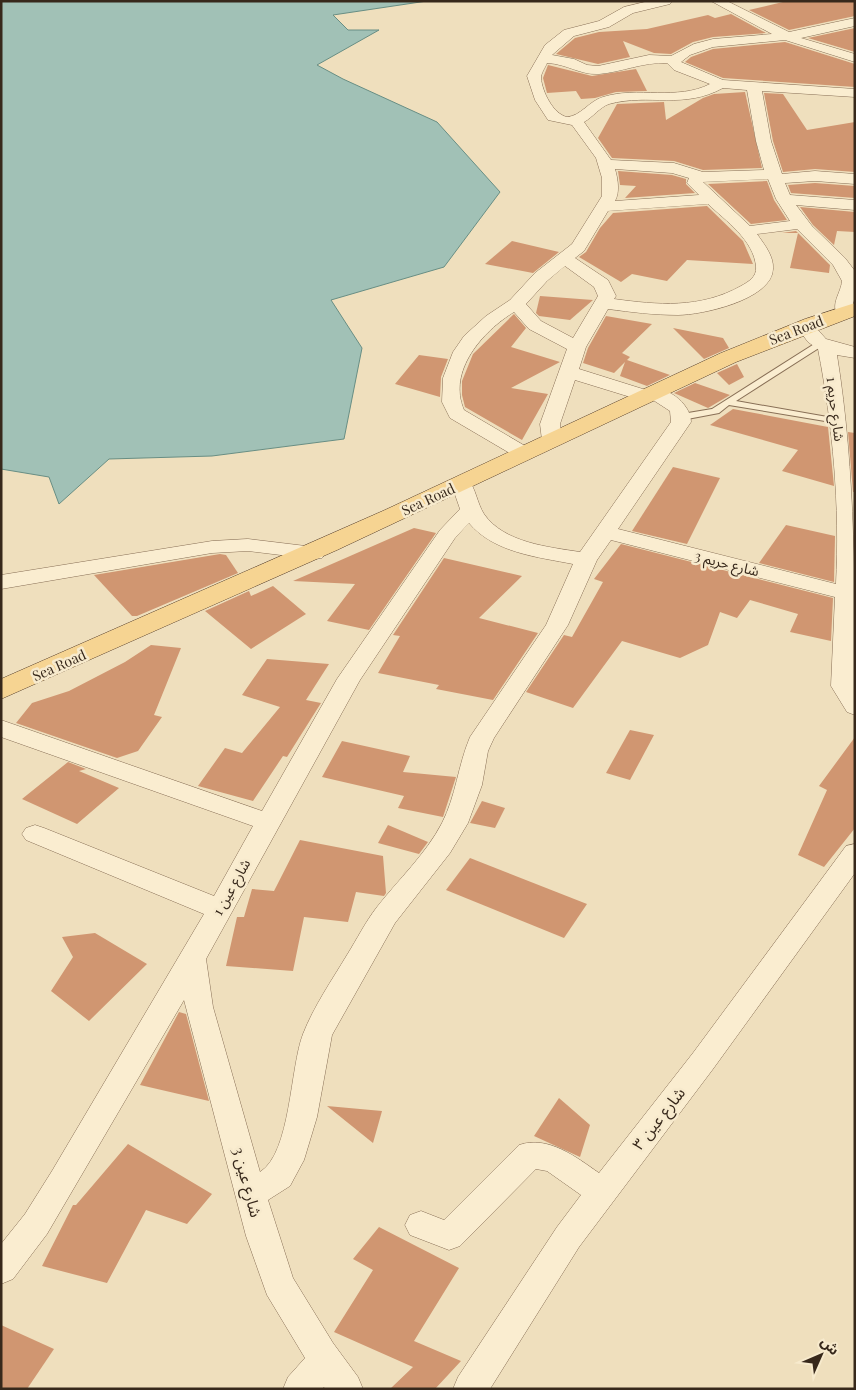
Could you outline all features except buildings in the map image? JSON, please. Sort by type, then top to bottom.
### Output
[{"type":"main road","name":"Sea Road","points":[[1,690],[314,553],[710,366],[817,339],[850,310]]},
{"type":"street","points":[[666,1],[629,10],[604,24],[569,33],[557,41],[542,59],[534,81],[542,101],[555,118],[576,121],[582,119],[598,104],[608,100],[655,96],[688,97],[721,84]]},
{"type":"street","points":[[717,1],[761,21],[786,36],[816,48],[855,58]]},
{"type":"street","points":[[542,59],[572,62],[583,69],[589,70],[605,69],[648,59],[674,60],[686,52],[704,46],[786,36],[855,22]]},
{"type":"street","points":[[674,60],[673,62],[679,67],[721,84],[855,93]]},
{"type":"street","points":[[754,87],[765,147],[784,199],[801,224],[852,274],[851,283],[842,304],[850,310]]},
{"type":"street","points":[[525,454],[457,414],[452,406],[451,397],[455,370],[472,338],[497,315],[516,304],[583,241],[590,224],[603,207],[611,192],[610,178],[604,158],[576,121]]},
{"type":"street","points":[[605,164],[674,168],[702,177],[815,176],[855,179]]},
{"type":"street","points":[[603,303],[678,311],[711,307],[730,300],[760,281],[764,272],[761,254],[746,231],[695,183],[696,179],[702,177]]},
{"type":"street","points":[[603,207],[710,199]]},
{"type":"street","points":[[784,199],[855,205]]},
{"type":"street","points":[[746,231],[801,224]]},
{"type":"street","points":[[552,440],[550,424],[570,372],[577,347],[607,296],[602,284],[566,259]]},
{"type":"street","points":[[516,304],[535,325],[577,347]]},
{"type":"street","points":[[817,339],[855,354]]},
{"type":"street","name":"شارع حريم 1","points":[[817,339],[839,422],[849,532],[843,686],[855,707]]},
{"type":"street","points":[[252,1194],[279,1177],[288,1160],[302,1117],[318,1034],[337,996],[385,916],[441,846],[455,823],[469,785],[476,751],[482,737],[557,625],[586,560],[681,422],[682,417],[674,404],[650,395],[570,372]]},
{"type":"street","points":[[462,483],[470,512],[490,534],[507,543],[586,560]]},
{"type":"street","name":"شارع عين 1","points":[[1,1269],[36,1224],[63,1180],[192,958],[349,679],[447,534],[470,512]]},
{"type":"street","name":"شارع حريم 3","points":[[605,532],[848,594]]},
{"type":"street","points":[[1,582],[212,548],[248,545],[314,553]]},
{"type":"street","points":[[1,728],[268,822]]},
{"type":"street","points":[[35,834],[219,909]]},
{"type":"street","name":"شارع عين ٣","points":[[470,1389],[568,1237],[703,1061],[855,853]]},
{"type":"street","name":"شارع عين 3","points":[[192,958],[199,1007],[262,1236],[279,1284],[325,1360],[346,1389]]},
{"type":"street","points":[[421,1224],[449,1236],[530,1154],[555,1160],[602,1192]]},
{"type":"street","points":[[300,1389],[325,1360]]},
{"type":"lane","points":[[682,417],[714,411],[817,339]]},
{"type":"lane","points":[[727,402],[839,422]]},
{"type":"water","points":[[1,1],[427,1],[333,15],[348,30],[379,30],[317,65],[437,122],[500,192],[444,267],[331,300],[362,348],[344,439],[212,456],[109,459],[59,504],[49,477],[1,469]]}]
